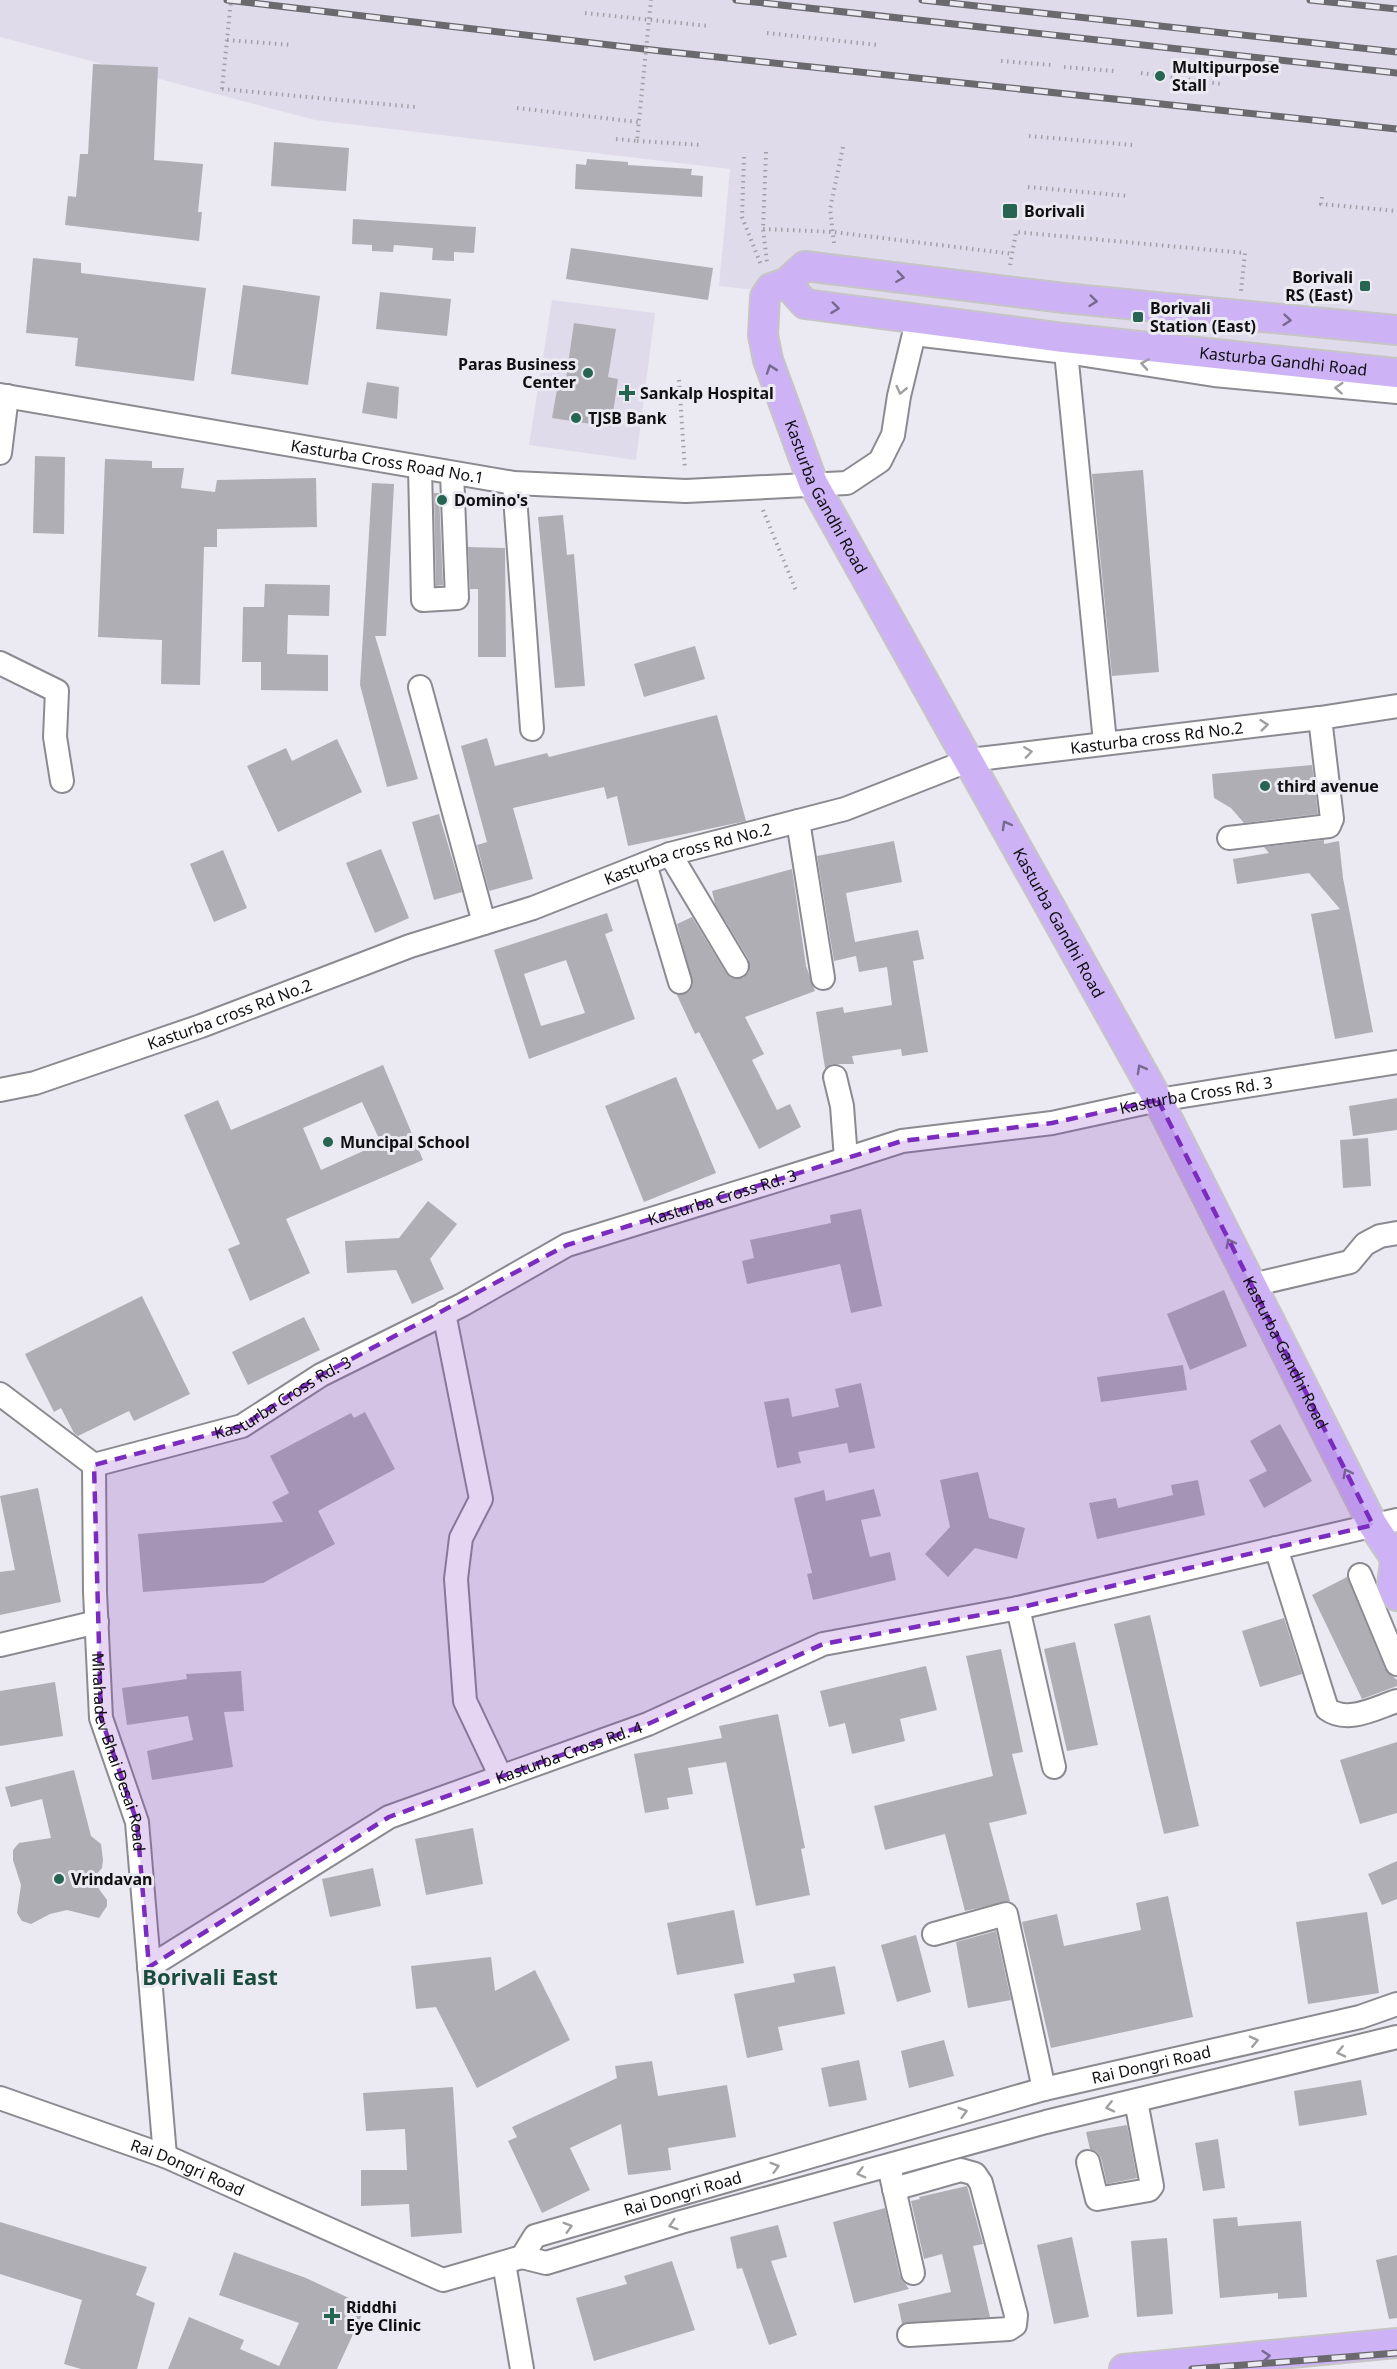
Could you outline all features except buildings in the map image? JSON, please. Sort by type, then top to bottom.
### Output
[{"type":"main road","points":[[778,286],[805,266],[837,268],[1006,291],[1397,330]]},
{"type":"main road","name":"Kasturba Gandhi Road","points":[[1396,1561],[1385,1523],[1252,1285],[1158,1100],[970,760],[813,483],[768,360],[763,314],[765,297],[778,286],[805,304],[1064,338],[1397,373]]},
{"type":"main road","points":[[1396,1561],[1392,1586],[1397,1596]]},
{"type":"main road","points":[[1124,2369],[1397,2343]]},
{"type":"street","name":"Kasturba Cross Road No.1","points":[[3,395],[514,483],[686,491],[847,483],[880,461],[893,435],[899,396],[914,334],[1066,352]]},
{"type":"street","points":[[1105,742],[1066,352],[1214,375],[1397,392]]},
{"type":"street","points":[[0,453],[3,395]]},
{"type":"street","points":[[420,467],[423,600],[457,598],[452,473]]},
{"type":"street","points":[[514,483],[532,729]]},
{"type":"street","points":[[0,663],[57,692],[56,737],[62,781]]},
{"type":"street","points":[[420,687],[484,923]]},
{"type":"street","name":"Kasturba cross Rd No.2","points":[[0,1090],[35,1083],[201,1026],[410,946],[533,908],[670,854],[845,809],[970,760],[1320,718],[1397,706]]},
{"type":"street","points":[[1229,838],[1329,826],[1332,819],[1320,718]]},
{"type":"street","points":[[798,821],[823,978]]},
{"type":"street","points":[[670,854],[737,966]]},
{"type":"street","points":[[645,864],[680,982]]},
{"type":"street","name":"Kasturba Cross Rd. 3","points":[[94,1465],[242,1426],[321,1375],[444,1313],[567,1245],[902,1141],[1052,1123],[1158,1100],[1397,1062]]},
{"type":"street","points":[[835,1077],[842,1106],[846,1159]]},
{"type":"street","points":[[1252,1285],[1350,1262],[1365,1244],[1380,1236],[1397,1233]]},
{"type":"street","points":[[444,1313],[481,1498],[461,1538],[456,1578],[465,1701],[501,1777]]},
{"type":"street","points":[[0,1394],[94,1465]]},
{"type":"street","name":"Mhahadev Bhai Desai Road","points":[[94,1465],[101,1718],[137,1822],[165,2156]]},
{"type":"street","name":"Kasturba Cross Rd. 4","points":[[149,1967],[389,1817],[648,1724],[823,1644],[1018,1608],[1385,1523]]},
{"type":"street","points":[[1276,1548],[1327,1708],[1334,1714],[1355,1715],[1397,1701]]},
{"type":"street","points":[[1360,1575],[1397,1664]]},
{"type":"street","points":[[1018,1608],[1054,1767]]},
{"type":"street","points":[[0,1645],[97,1622]]},
{"type":"street","points":[[934,1934],[1006,1914],[1044,2089]]},
{"type":"street","name":"Rai Dongri Road","points":[[0,2098],[165,2156],[443,2280],[513,2260],[535,2236],[1044,2089],[1360,2017],[1397,2004]]},
{"type":"street","points":[[522,2369],[513,2260],[546,2263],[681,2222],[1078,2114],[1397,2037]]},
{"type":"street","points":[[1209,2051],[1214,2082]]},
{"type":"street","points":[[1072,2083],[1078,2114]]},
{"type":"street","points":[[1088,2162],[1096,2199],[1149,2190],[1152,2186],[1136,2101]]},
{"type":"street","points":[[882,2136],[913,2273]]},
{"type":"street","points":[[894,2189],[961,2170],[975,2174],[981,2183],[1016,2315],[1015,2325],[1009,2329],[909,2335]]},
{"type":"path","points":[[231,0],[222,89],[415,107]]},
{"type":"path","points":[[637,141],[651,0]]},
{"type":"path","points":[[585,13],[709,26]]},
{"type":"path","points":[[767,33],[878,45]]},
{"type":"path","points":[[227,40],[292,45]]},
{"type":"path","points":[[1001,61],[1053,65]]},
{"type":"path","points":[[1183,92],[1185,65]]},
{"type":"path","points":[[1064,66],[1114,71]]},
{"type":"path","points":[[1141,74],[1221,84]]},
{"type":"path","points":[[517,108],[638,122]]},
{"type":"path","points":[[1029,135],[1133,145]]},
{"type":"path","points":[[616,139],[702,145]]},
{"type":"path","points":[[837,268],[830,208],[843,147]]},
{"type":"path","points":[[766,152],[763,229],[778,286]]},
{"type":"path","points":[[744,157],[742,217],[778,286]]},
{"type":"path","points":[[1028,187],[1128,196]]},
{"type":"path","points":[[1322,197],[1321,204],[1397,211]]},
{"type":"path","points":[[763,229],[833,232],[1012,254]]},
{"type":"path","points":[[1006,291],[1016,232],[1245,253],[1239,315]]},
{"type":"path","points":[[679,380],[686,491]]},
{"type":"path","points":[[754,487],[797,593]]},
{"type":"highlighted area","points":[[1158,1100],[1373,1525],[1018,1608],[823,1644],[648,1724],[389,1817],[149,1967],[137,1822],[101,1718],[94,1465],[242,1426],[321,1375],[567,1245],[902,1141],[1052,1123]]},
{"type":"shaded area","points":[[0,0],[1397,0],[1397,362],[719,286],[730,169],[315,120],[0,37]]},
{"type":"shaded area","points":[[552,300],[655,313],[636,460],[529,445]]},
{"type":"railway","points":[[227,0],[661,51],[1397,129]]},
{"type":"railway","points":[[736,0],[1397,73]]},
{"type":"railway","points":[[922,0],[1397,52]]},
{"type":"railway","points":[[1310,0],[1397,9]]},
{"type":"railway","points":[[1192,2369],[1397,2353]]},
{"type":"place","name":"Multipurpose Stall","points":[[1160,76]]},
{"type":"place","name":"Borivali","points":[[1010,211]]},
{"type":"place","name":"Borivali RS (East)","points":[[1365,286]]},
{"type":"place","name":"Borivali Station (East)","points":[[1138,317]]},
{"type":"place","name":"Paras Business Center","points":[[588,373]]},
{"type":"place","name":"Sankalp Hospital","points":[[627,393]]},
{"type":"place","name":"TJSB Bank","points":[[576,418]]},
{"type":"place","name":"Domino's","points":[[442,500]]},
{"type":"place","name":"third avenue","points":[[1265,786]]},
{"type":"place","name":"Muncipal School","points":[[328,1142]]},
{"type":"place","name":"Vrindavan","points":[[59,1879]]},
{"type":"place","name":"Riddhi Eye Clinic","points":[[332,2316]]},
{"type":"district","name":"Borivali East","points":[[210,1977]]}]
